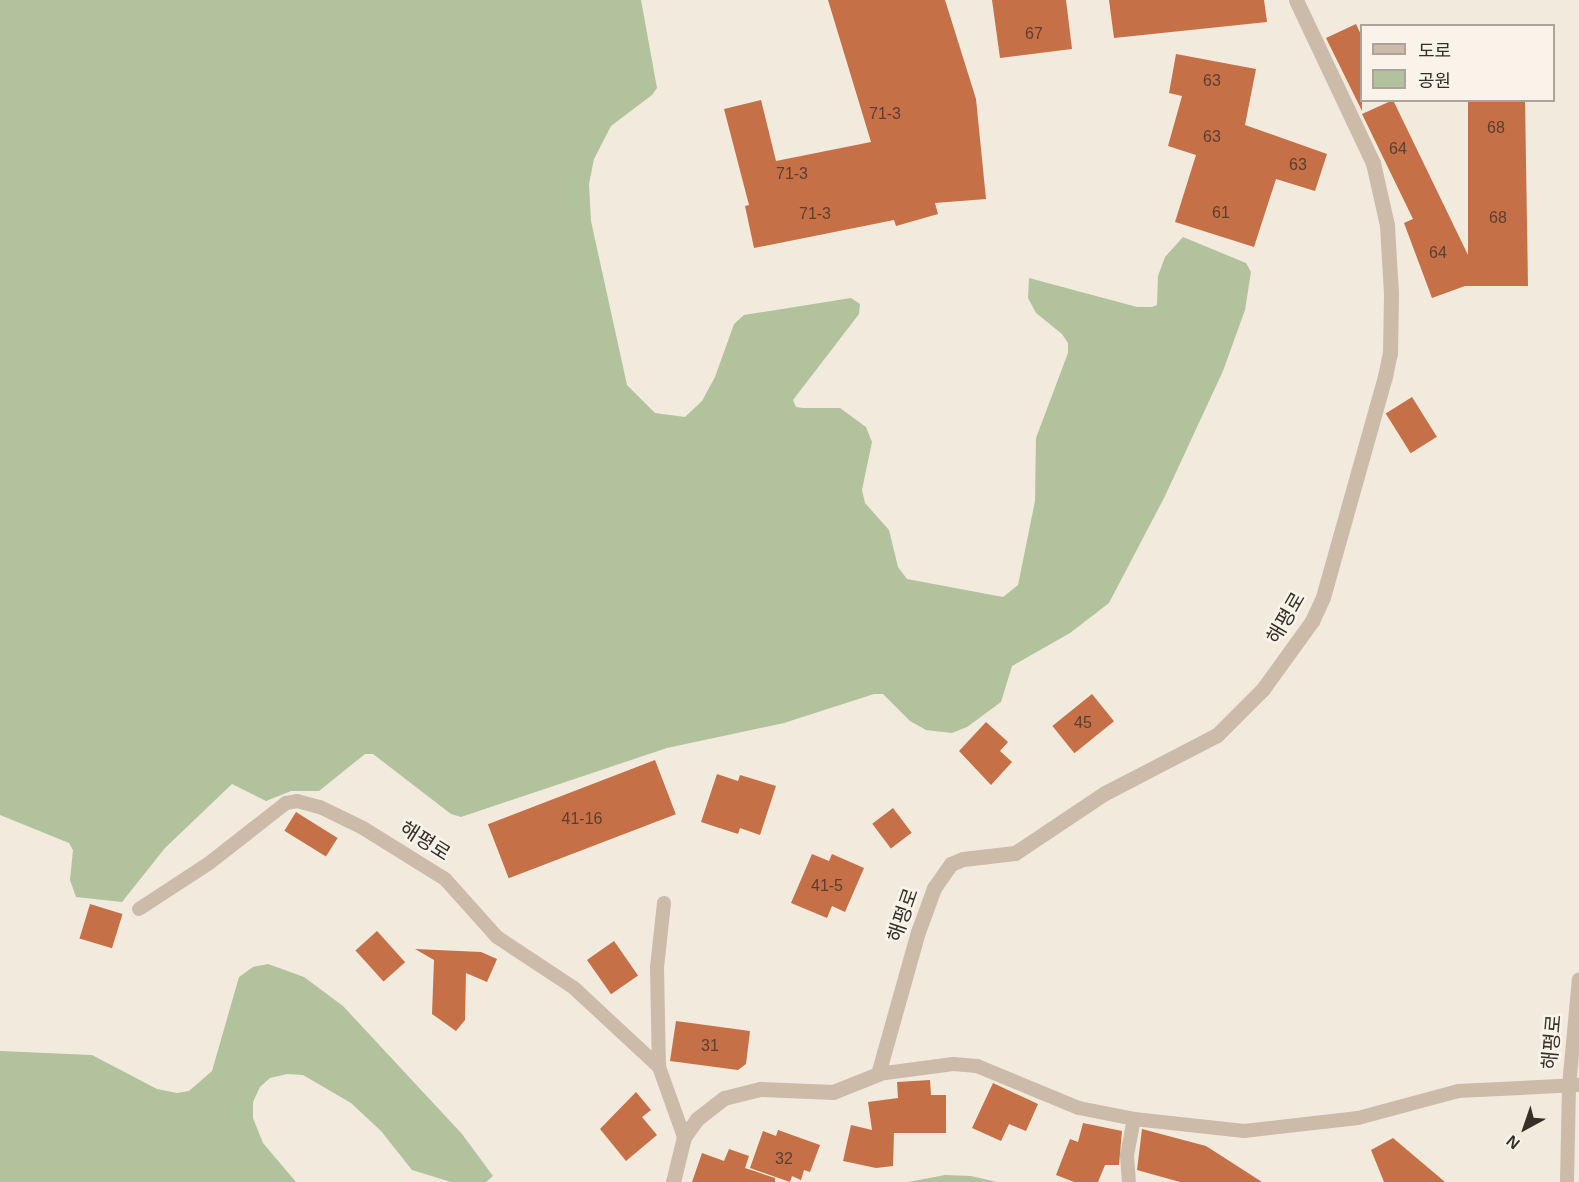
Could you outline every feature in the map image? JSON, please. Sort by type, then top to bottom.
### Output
[{"type":"street","name":"해평로","points":[[878,1074],[918,932],[941,873],[963,859],[1015,853],[1105,793],[1217,735],[1263,689],[1295,649],[1323,597],[1385,376],[1390,353],[1391,293],[1387,225],[1373,163],[1296,0]]},
{"type":"street","points":[[673,1182],[684,1137],[709,1107],[740,1092],[761,1089],[833,1092],[878,1074]]},
{"type":"lane","name":"해평로","points":[[139,909],[208,864],[286,803],[297,801],[320,807],[393,846],[445,879],[497,937],[574,988],[659,1067]]},
{"type":"lane","name":"해평로","points":[[664,903],[657,967],[659,1067],[684,1137]]},
{"type":"lane","name":"해평로","points":[[1567,1182],[1579,979]]},
{"type":"lane","points":[[878,1074],[945,1065],[977,1066],[1079,1108],[1134,1119],[1244,1131],[1358,1118],[1458,1091],[1574,1086]]},
{"type":"lane","points":[[1129,1182],[1127,1155],[1134,1119]]},
{"type":"green space","points":[[0,0],[641,0],[657,88],[652,95],[611,126],[594,159],[589,184],[591,221],[627,385],[655,413],[685,417],[702,401],[715,377],[734,324],[744,315],[851,298],[860,304],[859,314],[793,400],[796,407],[840,408],[866,427],[872,442],[862,490],[865,503],[889,530],[898,567],[907,579],[1003,597],[1018,585],[1035,501],[1036,438],[1068,353],[1068,343],[1062,334],[1036,313],[1028,298],[1029,278],[1137,307],[1152,307],[1157,305],[1158,276],[1165,257],[1183,237],[1246,263],[1251,272],[1245,310],[1223,371],[1165,496],[1109,603],[1070,633],[1012,666],[1001,702],[967,727],[952,733],[926,730],[910,721],[883,694],[874,694],[784,723],[667,748],[461,817],[451,814],[373,754],[365,754],[319,791],[291,791],[266,801],[232,784],[165,848],[122,902],[76,897],[70,880],[73,850],[69,843],[0,815]]},
{"type":"green space","points":[[268,964],[304,977],[343,1006],[462,1134],[493,1176],[486,1182],[451,1182],[412,1170],[381,1131],[351,1103],[303,1075],[287,1074],[270,1078],[260,1087],[253,1102],[253,1118],[263,1143],[296,1182],[0,1182],[0,1051],[92,1055],[157,1089],[177,1093],[189,1091],[212,1071],[239,977],[253,967]]},
{"type":"green space","points":[[945,1175],[971,1176],[997,1182],[908,1182]]},
{"type":"building","points":[[828,0],[945,0],[976,99],[986,199],[935,203],[938,214],[896,226],[894,220],[754,248],[745,206],[749,205],[724,109],[761,100],[776,161],[871,142]]},
{"type":"building","points":[[992,0],[1066,0],[1072,49],[1000,58]]},
{"type":"building","points":[[1109,0],[1264,0],[1267,22],[1114,38]]},
{"type":"building","points":[[1356,24],[1360,33],[1362,111],[1326,38]]},
{"type":"building","points":[[1176,54],[1256,69],[1245,125],[1327,154],[1315,191],[1276,179],[1254,247],[1175,222],[1196,155],[1168,146],[1182,96],[1169,93]]},
{"type":"building","points":[[1389,102],[1394,102],[1468,255],[1468,102],[1525,102],[1528,286],[1465,286],[1432,298],[1404,223],[1413,219],[1362,114]]},
{"type":"building","points":[[1412,397],[1437,437],[1411,453],[1386,413]]},
{"type":"building","points":[[1092,694],[1114,721],[1074,753],[1052,726]]},
{"type":"building","points":[[986,722],[1008,742],[1000,751],[1012,762],[991,785],[959,751]]},
{"type":"building","points":[[655,760],[676,814],[509,878],[488,824]]},
{"type":"building","points":[[717,774],[738,781],[740,775],[776,786],[760,835],[740,828],[738,834],[701,822]]},
{"type":"building","points":[[893,808],[912,833],[891,848],[872,824]]},
{"type":"building","points":[[296,812],[338,838],[326,857],[284,831]]},
{"type":"building","points":[[812,854],[829,861],[832,854],[864,868],[845,912],[832,906],[827,918],[791,903]]},
{"type":"building","points":[[90,904],[123,914],[112,948],[79,938]]},
{"type":"building","points":[[377,931],[405,962],[384,982],[355,950]]},
{"type":"building","points":[[614,941],[638,975],[611,994],[587,960]]},
{"type":"building","points":[[415,949],[481,952],[497,959],[487,982],[466,973],[465,1020],[456,1031],[432,1014],[434,960]]},
{"type":"building","points":[[676,1021],[750,1031],[746,1064],[738,1070],[670,1061]]},
{"type":"building","points":[[930,1080],[931,1095],[946,1095],[946,1133],[894,1133],[893,1166],[876,1168],[843,1161],[851,1125],[872,1130],[868,1102],[898,1098],[897,1082]]},
{"type":"building","points":[[993,1083],[1038,1104],[1026,1131],[1009,1124],[1001,1141],[972,1128]]},
{"type":"building","points":[[636,1092],[651,1110],[642,1117],[657,1135],[626,1161],[600,1129]]},
{"type":"building","points":[[1083,1123],[1122,1131],[1119,1165],[1105,1165],[1098,1182],[1074,1182],[1056,1175],[1070,1139],[1078,1142]]},
{"type":"building","points":[[1142,1129],[1206,1146],[1262,1182],[1180,1182],[1137,1170]]},
{"type":"building","points":[[778,1130],[820,1145],[810,1172],[804,1170],[801,1180],[792,1176],[790,1182],[750,1168],[763,1131],[776,1136]]},
{"type":"building","points":[[1393,1138],[1445,1182],[1384,1182],[1371,1150]]},
{"type":"building","points":[[729,1149],[749,1156],[745,1168],[775,1178],[775,1182],[692,1182],[702,1153],[724,1161]]}]
